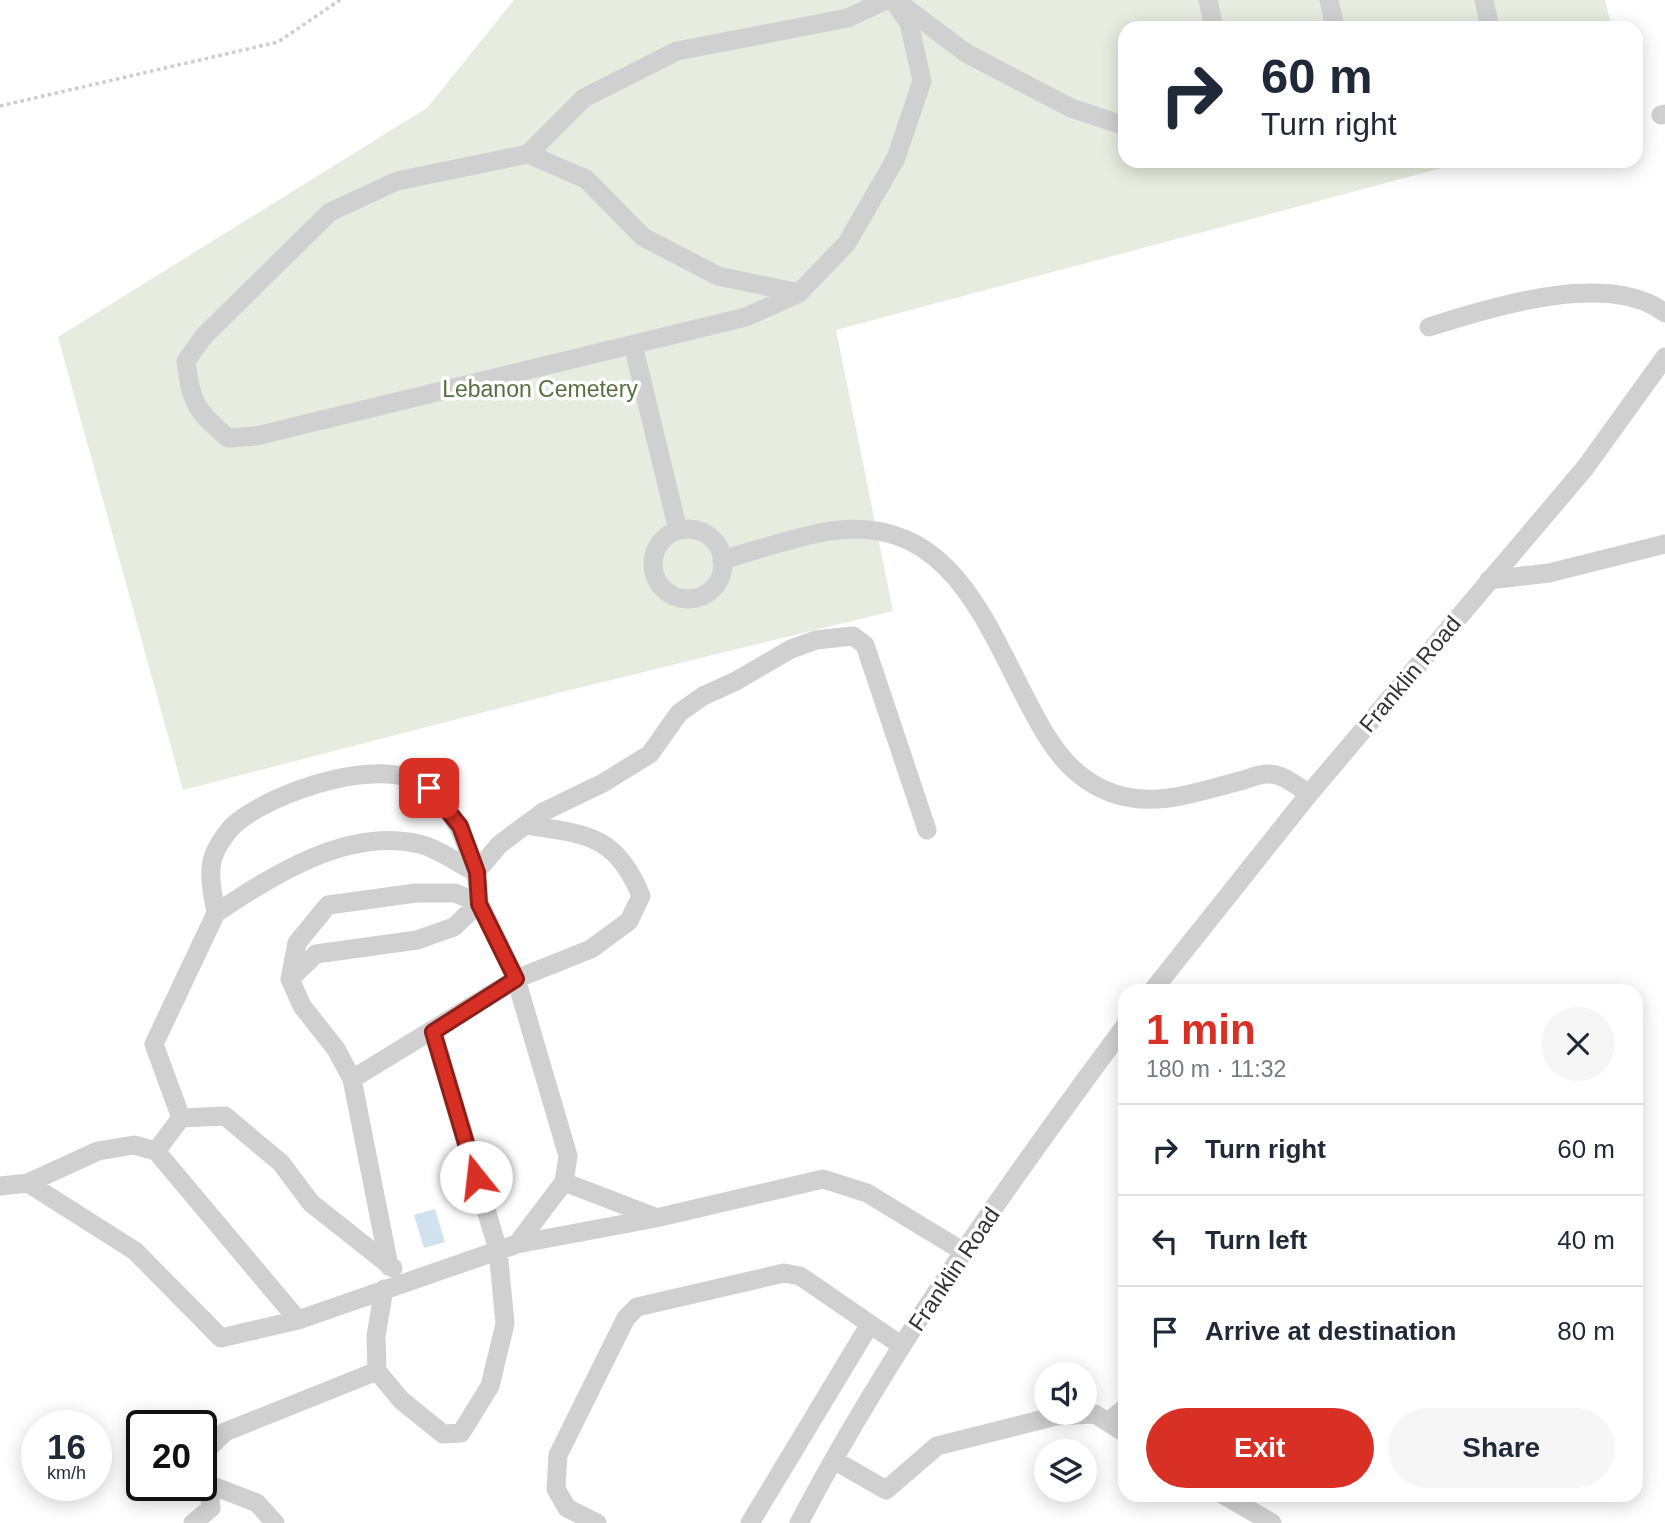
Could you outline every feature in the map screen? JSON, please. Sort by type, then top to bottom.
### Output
[{"type":"street","points":[[886,0],[848,18],[677,51],[584,98],[528,154],[397,181],[330,212],[204,337],[186,361],[190,393],[199,414],[228,438],[256,436],[746,317],[799,293],[847,243],[896,158],[922,81],[909,23],[894,0]]},
{"type":"street","points":[[894,0],[966,53],[1071,108],[1118,124]]},
{"type":"street","points":[[1208,0],[1212,21]]},
{"type":"street","points":[[1329,0],[1334,21]]},
{"type":"street","points":[[1484,0],[1488,21]]},
{"type":"street","points":[[528,154],[586,179],[643,237],[719,276],[799,293]]},
{"type":"street","points":[[1429,327],[1549,297],[1617,294],[1646,301],[1665,313]]},
{"type":"street","points":[[633,345],[678,530]]},
{"type":"street","name":"Franklin Road","points":[[1158,984],[1309,794],[1585,468],[1665,357]]},
{"type":"street","points":[[678,530],[701,531],[712,538],[723,560],[717,584],[708,593],[696,598],[678,598],[667,593],[654,573],[653,555],[667,535],[678,530]]},
{"type":"street","points":[[723,560],[830,531],[876,531],[899,536],[923,547],[947,565],[969,593],[1046,737],[1064,761],[1087,781],[1112,793],[1140,800],[1168,800],[1267,774],[1284,778],[1309,794]]},
{"type":"street","points":[[1489,580],[1549,573],[1665,544]]},
{"type":"street","points":[[477,872],[500,844],[543,812],[603,783],[650,754],[679,713],[703,696],[736,681],[791,649],[816,640],[853,636],[865,645],[927,830]]},
{"type":"street","points":[[216,913],[212,892],[213,856],[233,825],[275,798],[355,775],[399,774],[429,788],[460,826],[477,872],[479,904],[516,979],[568,1156],[565,1182],[517,1244]]},
{"type":"street","points":[[357,1076],[516,979],[591,949],[629,921],[641,896],[630,869],[611,849],[585,834],[526,825]]},
{"type":"street","points":[[181,1118],[154,1044],[216,913],[277,873],[301,862],[381,841],[420,844],[477,872]]},
{"type":"street","points":[[389,1266],[352,1079],[336,1048],[302,1006],[290,979],[297,943],[327,905],[416,893],[455,893],[479,904]]},
{"type":"street","points":[[290,979],[316,954],[417,940],[453,927],[479,904]]},
{"type":"street","points":[[384,1289],[376,1336],[377,1371],[401,1400],[443,1434],[461,1433],[490,1386],[505,1324],[498,1250],[433,1032]]},
{"type":"street","name":"Franklin Road","points":[[799,1523],[902,1346],[964,1252],[1118,1036]]},
{"type":"street","points":[[181,1118],[225,1116],[281,1163],[311,1203],[389,1266],[416,1278]]},
{"type":"street","points":[[156,1151],[181,1118]]},
{"type":"street","points":[[0,1186],[28,1183],[99,1151],[135,1145],[156,1151],[298,1320]]},
{"type":"street","points":[[28,1183],[135,1251],[221,1338],[298,1320],[517,1244],[656,1218],[823,1179],[867,1192],[964,1252]]},
{"type":"street","points":[[565,1182],[656,1218]]},
{"type":"street","points":[[597,1523],[567,1508],[556,1489],[558,1455],[626,1318],[637,1307],[784,1273],[800,1276],[902,1346]]},
{"type":"street","points":[[750,1523],[870,1324]]},
{"type":"street","points":[[217,1440],[225,1432],[377,1371]]},
{"type":"street","points":[[834,1460],[886,1490],[937,1446],[1056,1416],[1095,1414],[1118,1428]]},
{"type":"street","points":[[1108,1422],[1118,1414]]},
{"type":"street","points":[[217,1487],[257,1503],[275,1523]]},
{"type":"street","points":[[193,1523],[211,1508],[210,1501]]},
{"type":"street","points":[[1236,1502],[1272,1523]]},
{"type":"path","points":[[0,106],[278,43],[340,0]]},
{"type":"green space","name":"Lebanon Cemetery","points":[[514,0],[1605,0],[1610,21],[1118,21],[1118,168],[1442,168],[836,330],[893,611],[566,691],[183,790],[58,337],[427,108]]},
{"type":"water","points":[[435,1209],[445,1242],[424,1248],[414,1215]]},
{"type":"route","points":[[429,788],[460,826],[477,872],[479,904],[516,979],[433,1032],[476,1177]]}]
